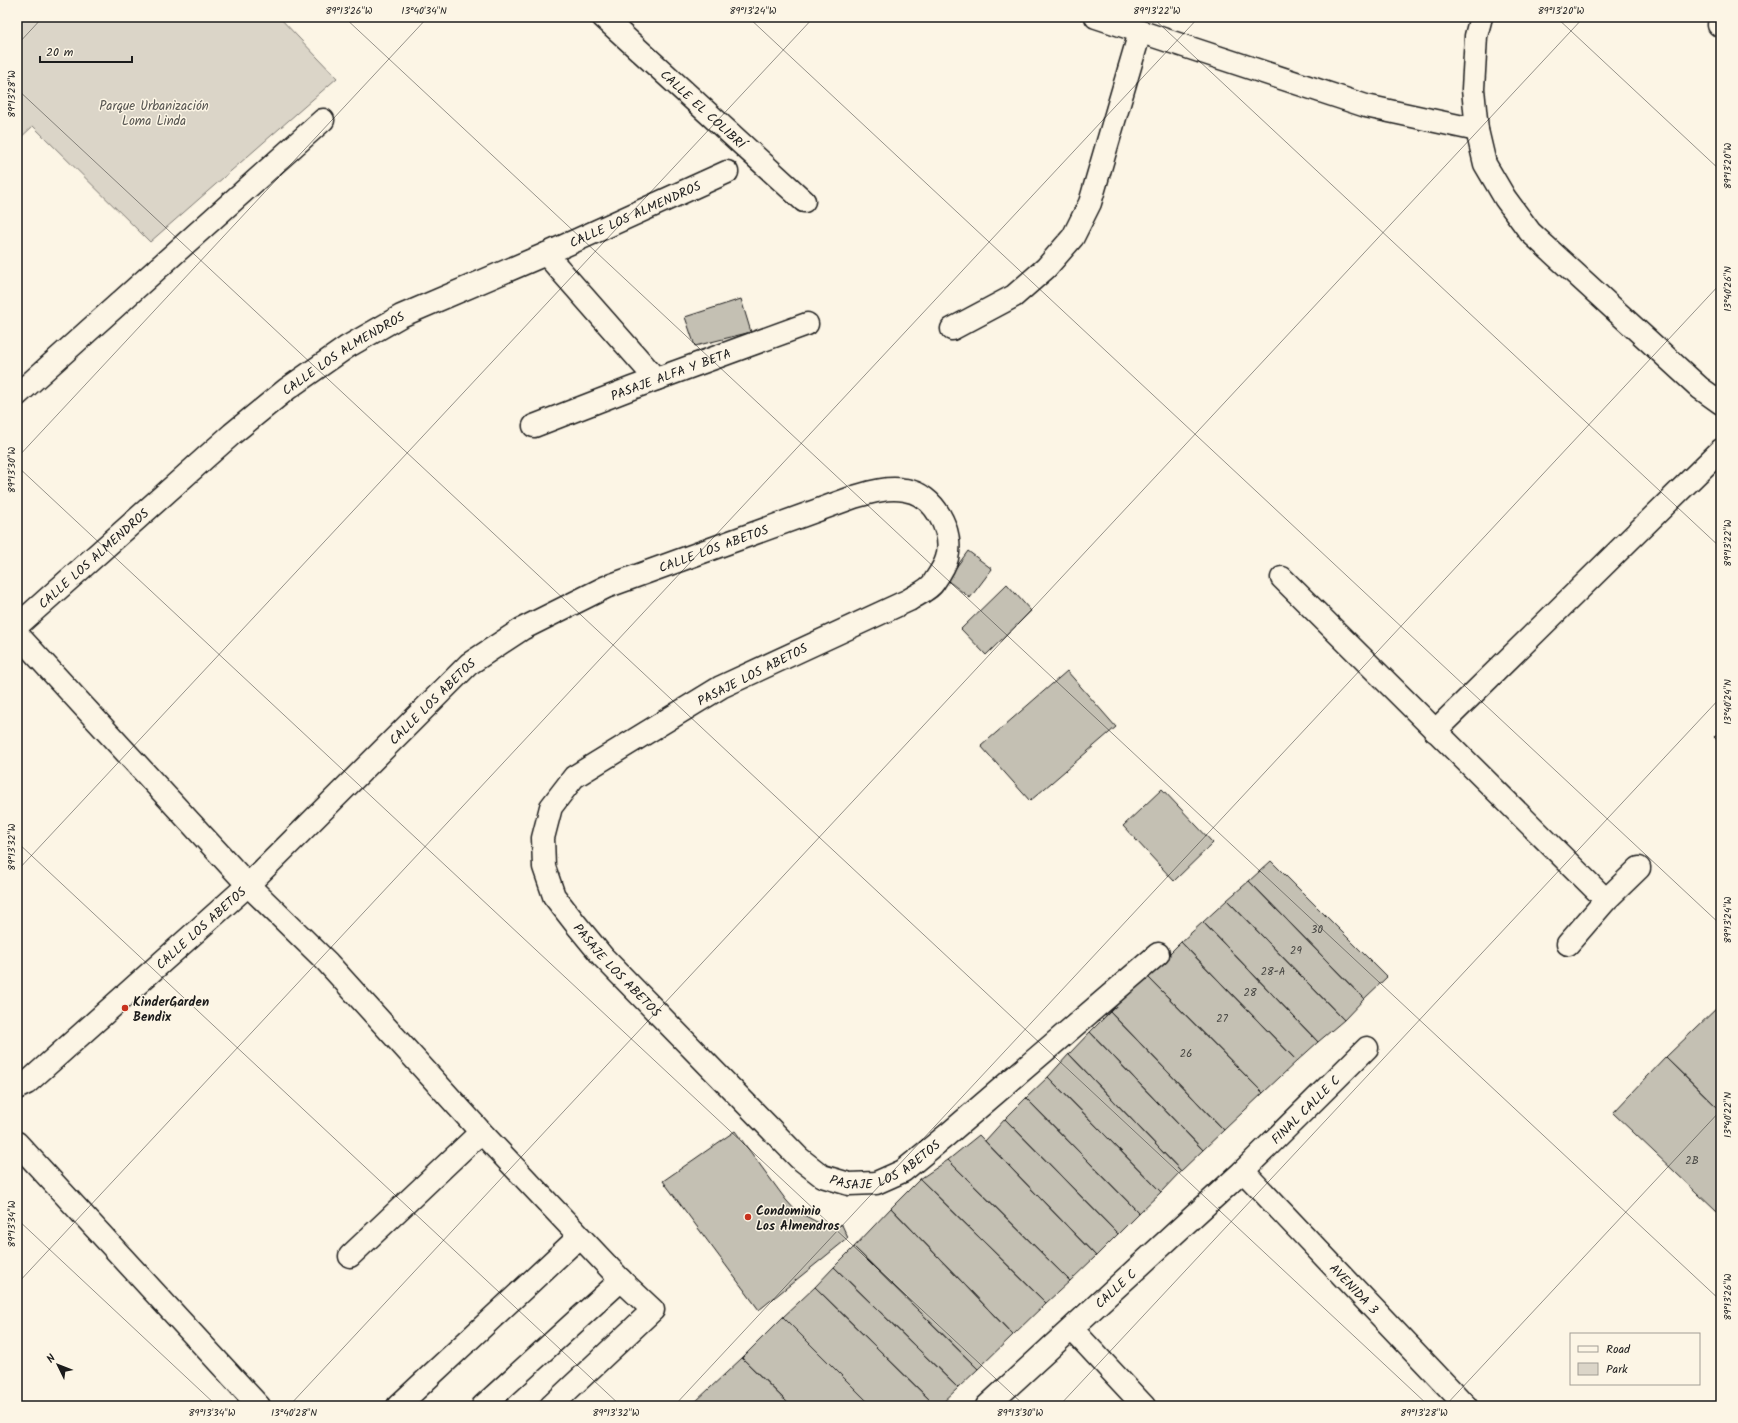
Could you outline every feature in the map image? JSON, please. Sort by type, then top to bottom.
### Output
[{"type":"street","name":"CALLE EL COLIBRÍ","points":[[603,17],[804,201]]},
{"type":"street","points":[[1096,17],[1366,106],[1477,130]]},
{"type":"street","points":[[1481,17],[1476,36],[1473,89],[1477,130],[1485,164],[1505,198],[1530,232],[1700,388],[1721,402]]},
{"type":"street","points":[[952,329],[1014,296],[1046,268],[1073,237],[1090,203],[1140,32]]},
{"type":"street","points":[[17,395],[323,120]]},
{"type":"street","name":"CALLE LOS ALMENDROS","points":[[17,626],[232,434],[287,389],[347,347],[400,316],[546,254],[727,172]]},
{"type":"street","points":[[546,254],[656,379]]},
{"type":"street","name":"PASAJE ALFA Y BETA","points":[[534,426],[656,379],[807,324]]},
{"type":"street","points":[[1434,731],[1721,450]]},
{"type":"street","name":"CALLE LOS ABETOS","points":[[17,1088],[27,1083],[248,885],[470,664],[522,629],[606,587],[854,497],[881,489],[906,490],[925,498],[939,514]]},
{"type":"street","name":"PASAJE LOS ABETOS","points":[[939,514],[948,536],[947,559],[933,584],[909,600],[722,687],[574,777],[551,807],[543,838],[544,867],[554,896],[603,957],[799,1158],[822,1176],[850,1184],[876,1183],[903,1171],[1158,954]]},
{"type":"street","points":[[1282,578],[1434,731],[1606,900]]},
{"type":"street","points":[[17,634],[248,885],[327,962],[481,1132],[579,1237],[653,1310],[551,1406]]},
{"type":"street","points":[[1568,944],[1606,900],[1638,868]]},
{"type":"street","name":"FINAL CALLE C","points":[[1243,1171],[1368,1048]]},
{"type":"street","points":[[350,1256],[481,1132]]},
{"type":"street","points":[[17,1143],[259,1406]]},
{"type":"street","name":"CALLE C","points":[[987,1406],[1243,1171]]},
{"type":"street","name":"AVENIDA 3","points":[[1243,1171],[1466,1406]]},
{"type":"street","points":[[398,1406],[579,1237]]},
{"type":"street","points":[[482,1406],[621,1280]]},
{"type":"street","points":[[1072,1329],[1144,1406]]},
{"type":"green space","name":"Parque Urbanización Loma Linda","points":[[17,17],[279,17],[337,78],[150,242],[33,126],[17,141]]},
{"type":"building","points":[[741,299],[751,332],[695,346],[685,317]]},
{"type":"building","points":[[968,551],[992,569],[970,598],[947,580]]},
{"type":"building","points":[[1007,584],[1031,611],[986,655],[961,629]]},
{"type":"building","points":[[1067,671],[1116,727],[1030,801],[981,746]]},
{"type":"building","points":[[1721,729],[1721,744],[1714,737]]},
{"type":"building","points":[[1162,789],[1213,843],[1174,881],[1123,826]]},
{"type":"building","points":[[1271,861],[1387,977],[1364,999],[1249,881]]},
{"type":"building","points":[[1249,881],[1364,999],[1344,1020],[1227,900]]},
{"type":"building","points":[[1227,900],[1344,1020],[1318,1042],[1203,922]]},
{"type":"building","points":[[1203,922],[1318,1042],[1297,1061],[1181,942]]},
{"type":"building","points":[[1181,942],[1297,1061],[1263,1093],[1147,976]]},
{"type":"building","points":[[1147,976],[1263,1093],[1224,1130],[1110,1012]]},
{"type":"building","points":[[1721,1004],[1721,1111],[1666,1057]]},
{"type":"building","points":[[1110,1012],[1224,1130],[1203,1150],[1090,1032]]},
{"type":"building","points":[[1090,1032],[1203,1150],[1181,1171],[1069,1054]]},
{"type":"building","points":[[1069,1054],[1181,1171],[1161,1192],[1048,1077]]},
{"type":"building","points":[[1666,1057],[1721,1111],[1721,1207],[1717,1212],[1613,1113]]},
{"type":"building","points":[[1048,1077],[1161,1192],[1139,1213],[1026,1098]]},
{"type":"building","points":[[1026,1098],[1139,1213],[1118,1234],[1005,1119]]},
{"type":"building","points":[[1005,1119],[1118,1234],[1096,1256],[985,1141]]},
{"type":"building","name":"Condominio Los Almendros","points":[[735,1131],[786,1200],[796,1211],[817,1222],[842,1225],[848,1238],[759,1310],[663,1181]]},
{"type":"building","points":[[979,1135],[1096,1256],[1070,1281],[948,1160]]},
{"type":"building","points":[[948,1160],[1070,1281],[1046,1303],[920,1179]]},
{"type":"building","points":[[920,1179],[1046,1303],[1013,1335],[891,1208]]},
{"type":"building","points":[[891,1208],[1013,1335],[978,1369],[854,1247]]},
{"type":"building","points":[[854,1247],[978,1369],[958,1388],[834,1267]]},
{"type":"building","points":[[834,1267],[958,1388],[939,1406],[936,1406],[815,1287]]},
{"type":"building","points":[[815,1287],[936,1406],[872,1406],[783,1317]]},
{"type":"building","points":[[783,1317],[872,1406],[791,1406],[742,1358]]},
{"type":"building","points":[[742,1358],[791,1406],[697,1406],[694,1403]]},
{"type":"place","name":"KinderGarden Bendix","points":[[125,1008]]},
{"type":"place","name":"Condominio Los Almendros","points":[[748,1217]]}]
